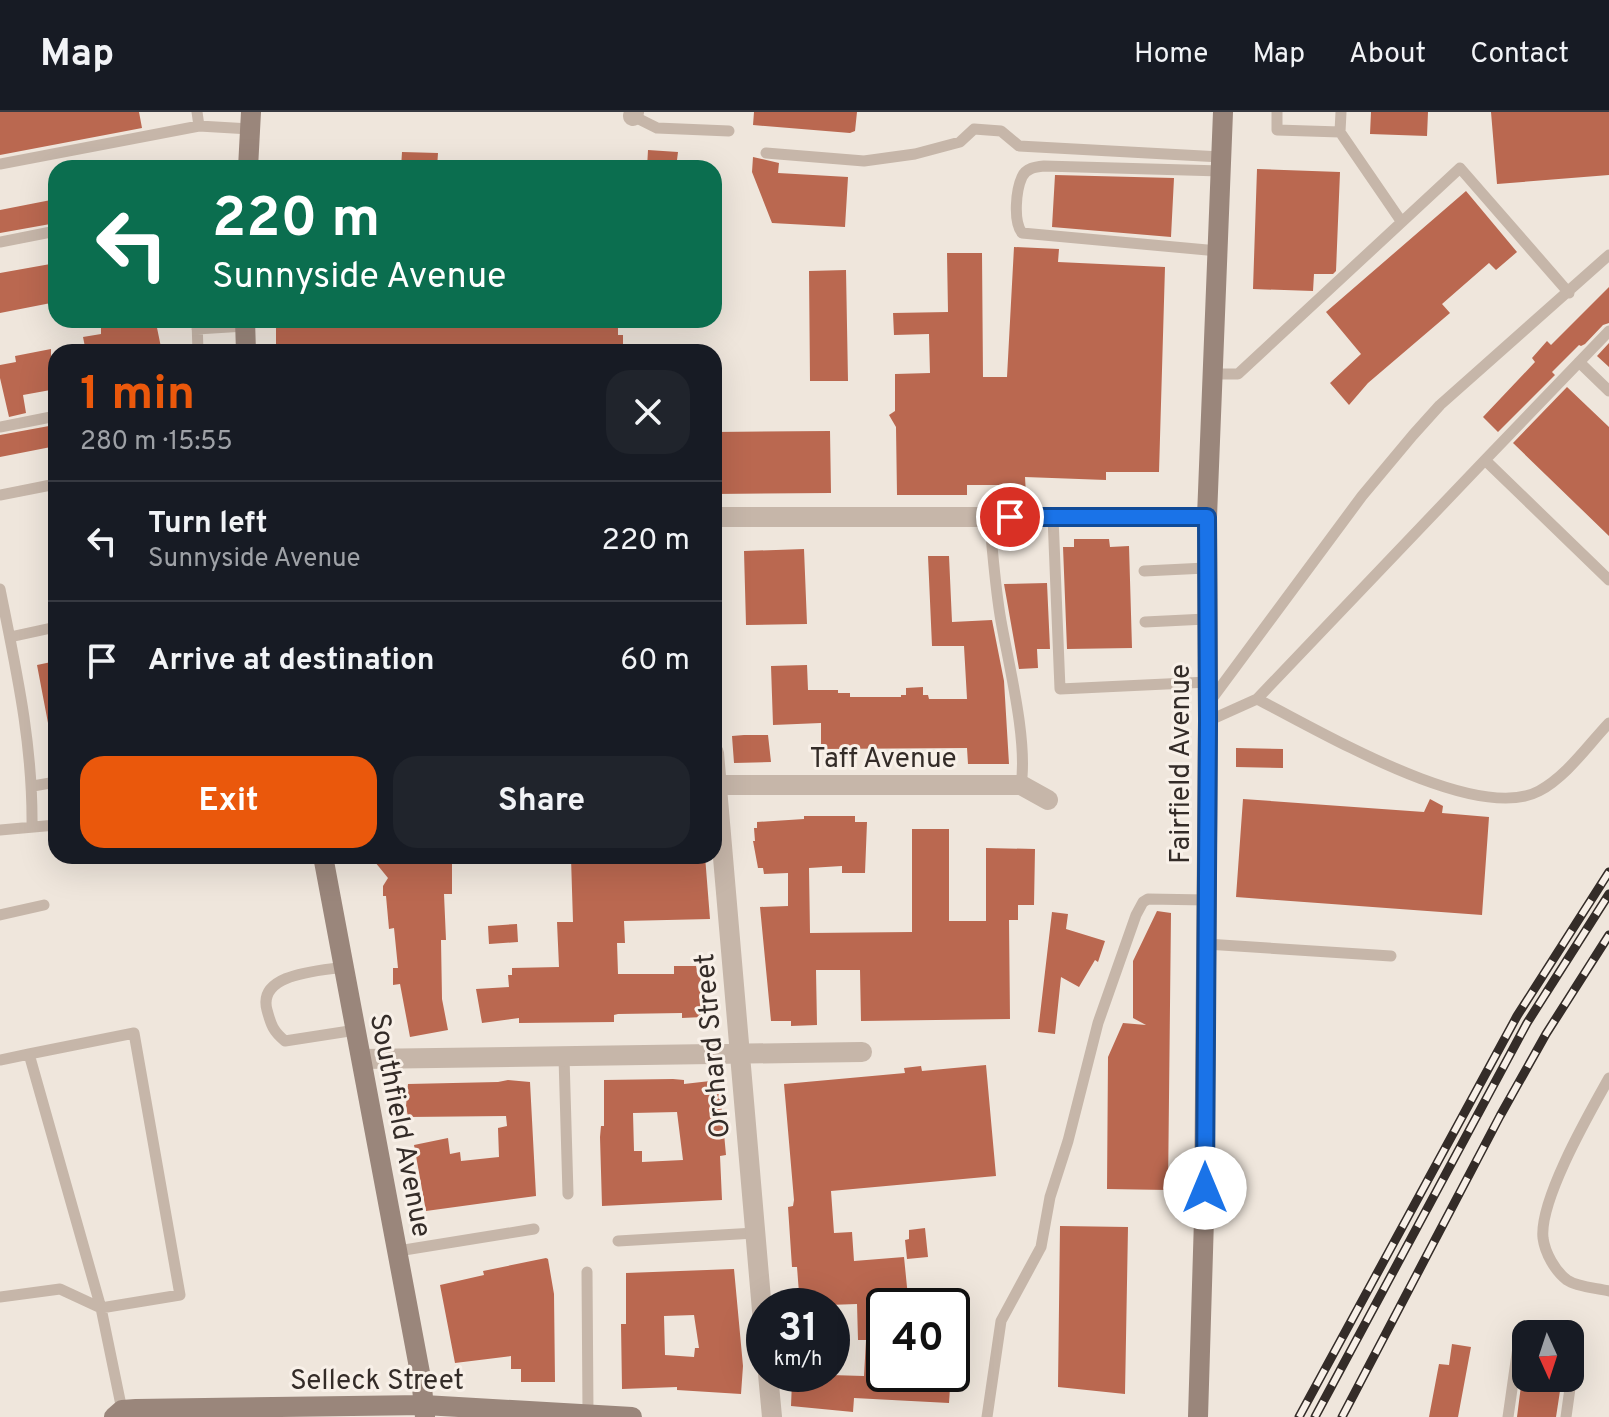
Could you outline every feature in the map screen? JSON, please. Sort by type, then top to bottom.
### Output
[{"type":"street","name":"Fairfield Avenue","points":[[1198,1417],[1204,1219],[1208,712],[1206,568],[1223,112]]},
{"type":"street","points":[[248,160],[251,120]]},
{"type":"street","points":[[722,517],[1207,517]]},
{"type":"street","name":"Taff Avenue","points":[[722,785],[1021,785],[1048,800]]},
{"type":"street","name":"Orchard Street","points":[[722,852],[760,1288]]},
{"type":"street","name":"Southfield Avenue","points":[[325,864],[425,1411]]},
{"type":"street","points":[[362,1059],[862,1052]]},
{"type":"street","points":[[770,1392],[772,1417]]},
{"type":"street","name":"Selleck Street","points":[[118,1414],[425,1411],[588,1413],[632,1417]]},
{"type":"lane","points":[[197,112],[199,126]]},
{"type":"lane","points":[[1277,112],[1277,130],[1340,132]]},
{"type":"lane","points":[[1341,112],[1340,132],[1401,221]]},
{"type":"lane","points":[[633,114],[657,128],[729,131]]},
{"type":"lane","points":[[0,164],[199,126],[251,120]]},
{"type":"lane","points":[[766,153],[864,161],[915,154],[960,142],[974,129],[1001,131],[1019,146],[1221,164]]},
{"type":"lane","points":[[1218,251],[1022,233],[1015,217],[1022,176],[1030,168],[1221,164]]},
{"type":"lane","points":[[1213,374],[1238,374],[1460,168],[1569,293]]},
{"type":"lane","points":[[0,242],[48,233]]},
{"type":"lane","points":[[1208,712],[1362,496],[1413,435],[1440,405],[1609,255]]},
{"type":"lane","points":[[1208,712],[1257,699],[1609,331]]},
{"type":"lane","points":[[1579,362],[1609,391]]},
{"type":"lane","points":[[0,427],[48,418]]},
{"type":"lane","points":[[1485,460],[1609,580]]},
{"type":"lane","points":[[0,495],[48,486]]},
{"type":"lane","points":[[989,517],[1020,740],[1021,785]]},
{"type":"lane","points":[[1053,517],[1060,689],[1208,682]]},
{"type":"lane","points":[[1144,571],[1206,568]]},
{"type":"lane","points":[[0,589],[27,726],[33,786],[32,827]]},
{"type":"lane","points":[[1145,622],[1206,619]]},
{"type":"lane","points":[[10,637],[48,629]]},
{"type":"lane","points":[[1257,699],[1413,775],[1477,796],[1501,798],[1538,792],[1560,775],[1609,723]]},
{"type":"lane","points":[[33,786],[48,783]]},
{"type":"lane","points":[[0,830],[48,826]]},
{"type":"lane","points":[[987,1417],[1001,1321],[1041,1247],[1050,1197],[1068,1141],[1098,1023],[1136,915],[1148,899],[1207,900]]},
{"type":"lane","points":[[0,915],[44,905]]},
{"type":"lane","points":[[1206,944],[1391,956]]},
{"type":"lane","points":[[344,967],[279,980],[268,990],[265,1003],[273,1031],[285,1041],[356,1030]]},
{"type":"lane","points":[[0,1060],[134,1033],[180,1295],[101,1308],[60,1289],[0,1297]]},
{"type":"lane","points":[[29,1054],[101,1308],[118,1414]]},
{"type":"lane","points":[[564,1057],[568,1194]]},
{"type":"lane","points":[[1609,1078],[1570,1149],[1548,1209],[1543,1237],[1551,1261],[1569,1281],[1609,1291]]},
{"type":"lane","points":[[398,1251],[534,1229]]},
{"type":"lane","points":[[618,1241],[755,1233]]},
{"type":"lane","points":[[587,1272],[588,1413]]},
{"type":"lane","points":[[1508,1417],[1512,1389]]},
{"type":"lane","points":[[1566,1417],[1569,1392]]},
{"type":"building","points":[[0,112],[139,112],[142,128],[0,155]]},
{"type":"building","points":[[754,112],[857,112],[855,131],[850,133],[753,125]]},
{"type":"building","points":[[1371,112],[1428,112],[1427,136],[1370,134]]},
{"type":"building","points":[[1491,112],[1609,112],[1609,175],[1497,184]]},
{"type":"building","points":[[648,150],[678,152],[677,160],[647,160]]},
{"type":"building","points":[[402,152],[438,153],[438,160],[402,160]]},
{"type":"building","points":[[753,157],[779,163],[778,173],[848,177],[845,227],[772,223],[752,172]]},
{"type":"building","points":[[1257,169],[1340,172],[1336,271],[1333,274],[1314,274],[1313,291],[1253,289]]},
{"type":"building","points":[[1055,175],[1174,178],[1171,237],[1052,227]]},
{"type":"building","points":[[1466,191],[1517,252],[1496,270],[1489,263],[1442,304],[1450,313],[1368,383],[1349,405],[1330,383],[1361,354],[1326,312]]},
{"type":"building","points":[[48,201],[48,224],[0,233],[0,210]]},
{"type":"building","points":[[1014,247],[1059,249],[1058,262],[1165,267],[1159,472],[1106,472],[1106,480],[1025,477],[1026,495],[998,495],[998,485],[967,485],[967,495],[897,495],[896,427],[889,415],[895,411],[895,374],[930,373],[929,334],[894,335],[893,313],[948,312],[947,253],[982,253],[983,377],[1007,377]]},
{"type":"building","points":[[48,264],[48,304],[0,313],[0,273]]},
{"type":"building","points":[[846,270],[848,381],[810,381],[809,271]]},
{"type":"building","points":[[1609,287],[1609,323],[1603,325],[1585,344],[1579,345],[1552,372],[1555,375],[1498,432],[1483,417],[1535,362],[1532,358],[1547,341],[1551,345]]},
{"type":"building","points":[[101,328],[157,328],[160,344],[84,344],[83,337],[101,334]]},
{"type":"building","points":[[276,328],[618,328],[618,335],[623,335],[623,344],[276,344]]},
{"type":"building","points":[[1609,343],[1609,367],[1597,356]]},
{"type":"building","points":[[48,350],[48,390],[23,395],[26,413],[9,417],[0,365],[16,362],[15,356]]},
{"type":"building","points":[[1567,387],[1609,427],[1609,536],[1513,443]]},
{"type":"building","points":[[48,426],[48,448],[0,457],[0,435]]},
{"type":"building","points":[[830,431],[831,493],[722,494],[722,432]]},
{"type":"building","points":[[1074,539],[1109,539],[1110,547],[1129,546],[1132,648],[1067,649],[1063,547],[1074,547]]},
{"type":"building","points":[[804,549],[807,624],[746,625],[744,551]]},
{"type":"building","points":[[928,556],[949,556],[952,622],[992,620],[1004,681],[1009,764],[968,764],[967,748],[821,749],[821,723],[773,725],[771,666],[807,665],[808,690],[838,690],[838,693],[850,693],[850,697],[901,697],[906,695],[906,688],[923,687],[923,695],[928,695],[929,699],[967,699],[964,646],[932,646]]},
{"type":"building","points":[[1047,583],[1050,649],[1037,649],[1038,668],[1019,669],[1004,584]]},
{"type":"building","points":[[48,663],[48,723],[37,665]]},
{"type":"building","points":[[768,735],[771,762],[734,763],[732,736]]},
{"type":"building","points":[[1236,748],[1283,749],[1283,768],[1236,767]]},
{"type":"building","points":[[1243,799],[1424,812],[1430,799],[1443,806],[1442,813],[1489,817],[1482,915],[1236,897]]},
{"type":"building","points":[[804,816],[855,816],[855,822],[867,822],[865,873],[842,873],[842,866],[809,868],[810,933],[912,932],[912,829],[949,829],[949,921],[986,921],[986,848],[1035,849],[1034,905],[1018,905],[1018,920],[1009,920],[1010,1019],[861,1021],[860,970],[816,970],[817,1025],[791,1026],[791,1021],[771,1021],[760,907],[788,906],[788,873],[764,874],[763,868],[758,868],[754,828],[757,828],[757,822],[804,819]]},
{"type":"building","points":[[377,864],[452,864],[452,894],[444,894],[446,940],[441,940],[442,999],[448,1030],[410,1037],[400,984],[393,985],[393,968],[398,968],[394,928],[389,929],[386,896],[383,896],[383,886],[388,878]]},
{"type":"building","points":[[571,864],[706,864],[710,919],[624,921],[625,943],[617,943],[618,974],[674,974],[674,966],[696,966],[700,971],[703,1017],[682,1018],[682,1013],[618,1014],[614,1015],[614,1022],[519,1023],[519,1018],[482,1023],[476,989],[509,987],[508,975],[512,975],[512,968],[559,967],[557,922],[573,922]]},
{"type":"building","points":[[1157,911],[1171,913],[1168,1190],[1107,1189],[1108,1057],[1123,1023],[1146,1025],[1133,1018],[1133,961]]},
{"type":"building","points":[[1052,912],[1068,914],[1066,929],[1105,941],[1098,962],[1095,960],[1079,987],[1061,977],[1055,1034],[1038,1032]]},
{"type":"building","points":[[517,924],[518,942],[489,944],[488,926]]},
{"type":"building","points":[[986,1065],[996,1176],[831,1191],[834,1233],[852,1232],[854,1261],[904,1257],[907,1288],[866,1288],[866,1340],[858,1340],[857,1304],[850,1304],[850,1288],[799,1288],[797,1267],[792,1267],[788,1207],[793,1206],[794,1200],[784,1084],[905,1073],[904,1068],[921,1066],[922,1071]]},
{"type":"building","points":[[673,1079],[684,1080],[684,1084],[719,1080],[726,1155],[720,1156],[722,1200],[602,1206],[600,1137],[601,1126],[604,1126],[604,1080]],"holes":[[[677,1112],[683,1160],[642,1162],[642,1151],[634,1151],[633,1113]]]},
{"type":"building","points":[[530,1082],[536,1196],[426,1211],[414,1145],[448,1138],[450,1154],[460,1152],[461,1161],[499,1157],[498,1128],[507,1126],[506,1116],[408,1117],[408,1084]]},
{"type":"building","points":[[1060,1226],[1128,1227],[1125,1394],[1058,1387]]},
{"type":"building","points":[[925,1228],[928,1257],[907,1259],[905,1240],[909,1239],[909,1230]]},
{"type":"building","points":[[546,1258],[554,1294],[555,1382],[521,1382],[521,1369],[511,1369],[511,1356],[455,1363],[440,1285],[484,1275],[483,1271]]},
{"type":"building","points":[[734,1269],[743,1366],[741,1394],[677,1390],[677,1387],[622,1389],[621,1324],[626,1324],[626,1273]],"holes":[[[694,1315],[699,1348],[695,1348],[694,1357],[665,1355],[664,1316]]]},
{"type":"building","points":[[866,1340],[866,1392],[950,1392],[949,1403],[854,1398],[853,1412],[791,1406],[792,1392],[850,1392],[850,1376],[864,1376]]},
{"type":"building","points":[[1452,1344],[1471,1347],[1458,1417],[1429,1417],[1439,1364],[1449,1365]]},
{"type":"building","points":[[1520,1392],[1560,1392],[1556,1417],[1517,1417]]},
{"type":"railway","points":[[1299,1417],[1517,1016],[1609,872]]},
{"type":"railway","points":[[1315,1417],[1527,1023],[1609,894]]},
{"type":"railway","points":[[1342,1417],[1500,1116],[1546,1034],[1609,935]]},
{"type":"route","points":[[1010,517],[1207,517],[1205,1188]]}]
